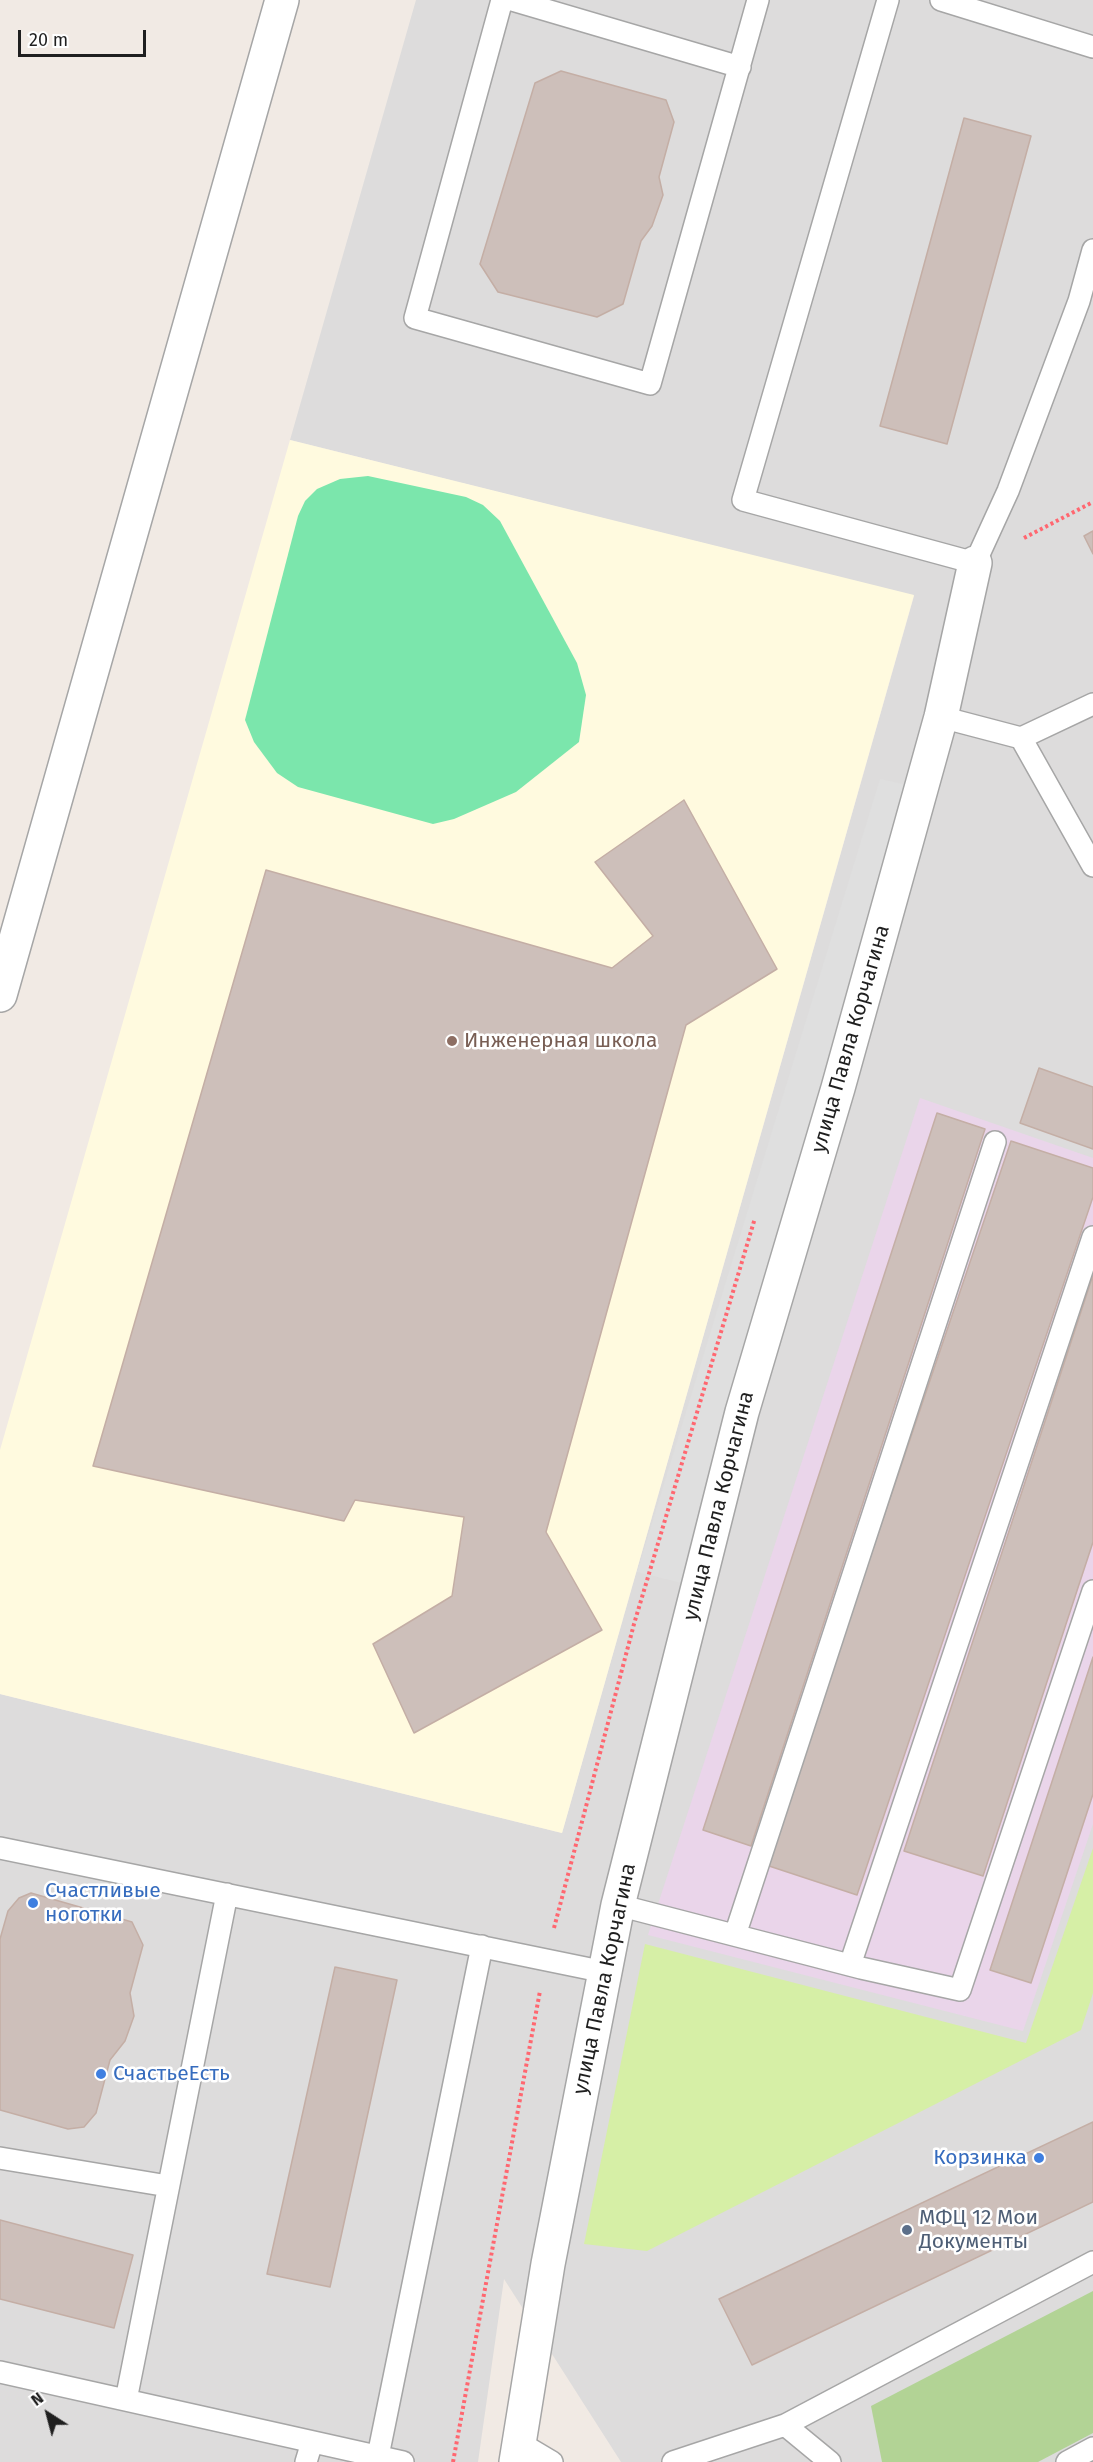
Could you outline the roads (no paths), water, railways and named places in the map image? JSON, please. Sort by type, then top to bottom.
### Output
[{"type":"street","points":[[0,995],[282,0]]},
{"type":"street","name":"улица Павла Корчагина","points":[[518,2453],[548,2264],[618,1905],[742,1412],[838,1088],[941,717],[975,563]]},
{"type":"lane","points":[[502,0],[415,318],[650,384],[758,0]]},
{"type":"lane","points":[[512,0],[740,67]]},
{"type":"lane","points":[[888,0],[743,500],[975,563],[1008,491],[1086,302],[1093,250]]},
{"type":"lane","points":[[941,0],[1093,47]]},
{"type":"lane","points":[[941,717],[1021,738],[1093,704]]},
{"type":"lane","points":[[1021,738],[1093,866]]},
{"type":"lane","points":[[735,1935],[995,1142]]},
{"type":"lane","points":[[850,1965],[1093,1237]]},
{"type":"lane","points":[[618,1905],[850,1965],[960,1990],[1093,1591]]},
{"type":"lane","points":[[0,1848],[605,1972]]},
{"type":"lane","points":[[126,2400],[227,1894]]},
{"type":"lane","points":[[378,2456],[482,1946]]},
{"type":"lane","points":[[0,2158],[168,2186]]},
{"type":"lane","points":[[673,2462],[785,2425],[1093,2262]]},
{"type":"lane","points":[[0,2372],[126,2400],[309,2452],[378,2456],[403,2462]]},
{"type":"lane","points":[[785,2425],[830,2462]]},
{"type":"lane","points":[[1067,2462],[1093,2448]]},
{"type":"lane","points":[[518,2453],[552,2462]]},
{"type":"place","name":"Инженерная школа","points":[[452,1041]]},
{"type":"place","name":"Счастливые ноготки","points":[[33,1903]]},
{"type":"place","name":"СчастьеЕсть","points":[[101,2074]]},
{"type":"place","name":"Корзинка","points":[[1039,2158]]},
{"type":"place","name":"МФЦ 12 Мои Документы","points":[[907,2230]]}]
